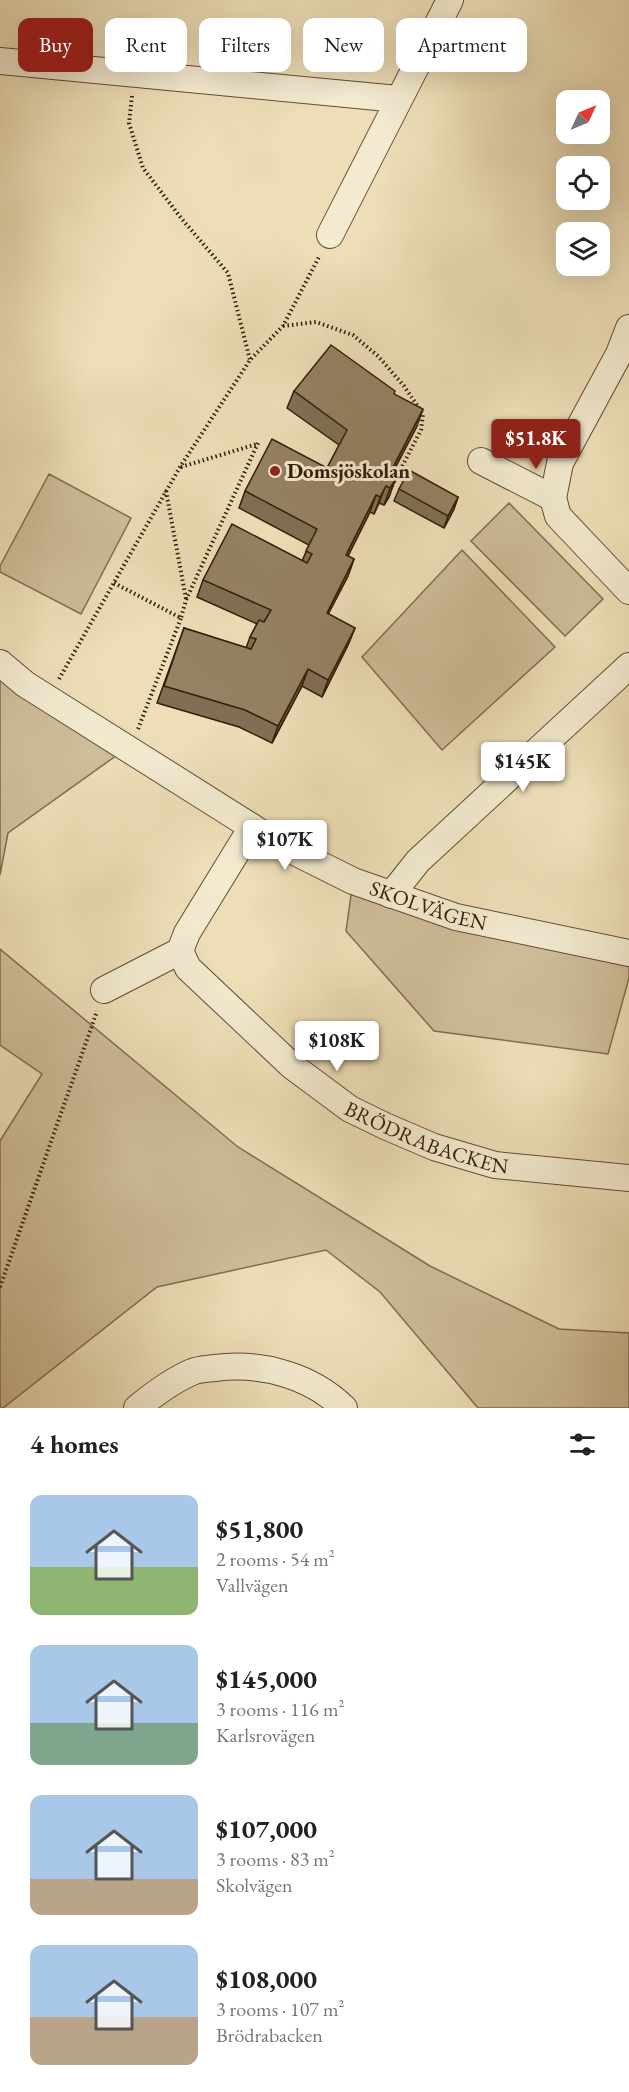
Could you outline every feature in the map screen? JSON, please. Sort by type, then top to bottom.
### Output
[{"type":"street","points":[[330,235],[450,0]]},
{"type":"street","points":[[0,61],[398,99]]},
{"type":"street","points":[[629,328],[619,354],[560,464],[553,498],[558,516],[629,591]]},
{"type":"street","points":[[481,461],[553,498]]},
{"type":"street","name":"SKOLVÄGEN","points":[[0,663],[17,679],[279,844],[353,881],[456,917],[629,952]]},
{"type":"street","points":[[391,895],[418,861],[629,666]]},
{"type":"street","points":[[104,990],[180,951],[187,933],[252,827]]},
{"type":"street","name":"BRÖDRABACKEN","points":[[180,951],[188,968],[292,1066],[350,1109],[434,1148],[495,1165],[629,1178]]},
{"type":"street","points":[[137,1408],[161,1388],[194,1371],[233,1366],[272,1369],[315,1387],[344,1408]]},
{"type":"path","points":[[134,74],[129,123],[143,168],[181,218],[228,273],[250,360]]},
{"type":"path","points":[[48,699],[166,490],[250,360],[283,326],[330,235]]},
{"type":"path","points":[[283,326],[316,322],[353,335],[378,356],[404,386],[423,414],[421,430],[390,489]]},
{"type":"path","points":[[127,748],[142,722],[186,600],[258,443],[180,467]]},
{"type":"path","points":[[166,490],[186,600]]},
{"type":"path","points":[[114,583],[181,618]]},
{"type":"path","points":[[0,1287],[104,990]]},
{"type":"shaded area","points":[[49,474],[131,518],[81,614],[0,572],[0,566]]},
{"type":"shaded area","points":[[509,503],[603,599],[565,636],[471,541]]},
{"type":"shaded area","points":[[462,550],[555,647],[442,750],[362,657]]},
{"type":"shaded area","points":[[0,663],[127,748],[8,833],[0,875]]},
{"type":"shaded area","points":[[353,881],[629,953],[629,978],[608,1054],[434,1031],[346,931]]},
{"type":"shaded area","points":[[0,949],[238,1147],[430,1266],[559,1329],[629,1333],[629,1408],[478,1408],[380,1292],[326,1250],[157,1287],[3,1408],[0,1408],[0,1141],[42,1074],[0,1045]]},
{"type":"building","points":[[331,345],[395,391],[394,394],[423,409],[388,477],[395,480],[390,488],[386,486],[380,497],[376,495],[346,555],[354,559],[327,613],[355,628],[328,680],[308,669],[278,726],[245,710],[164,686],[184,628],[251,649],[256,639],[250,637],[259,620],[264,622],[271,610],[203,580],[232,524],[307,563],[312,554],[306,551],[317,529],[245,491],[272,439],[327,468],[347,430],[294,391]]},
{"type":"building","points":[[409,470],[458,497],[448,516],[399,489]]},
{"type":"place","name":"Domsjöskolan","points":[[275,471]]}]
